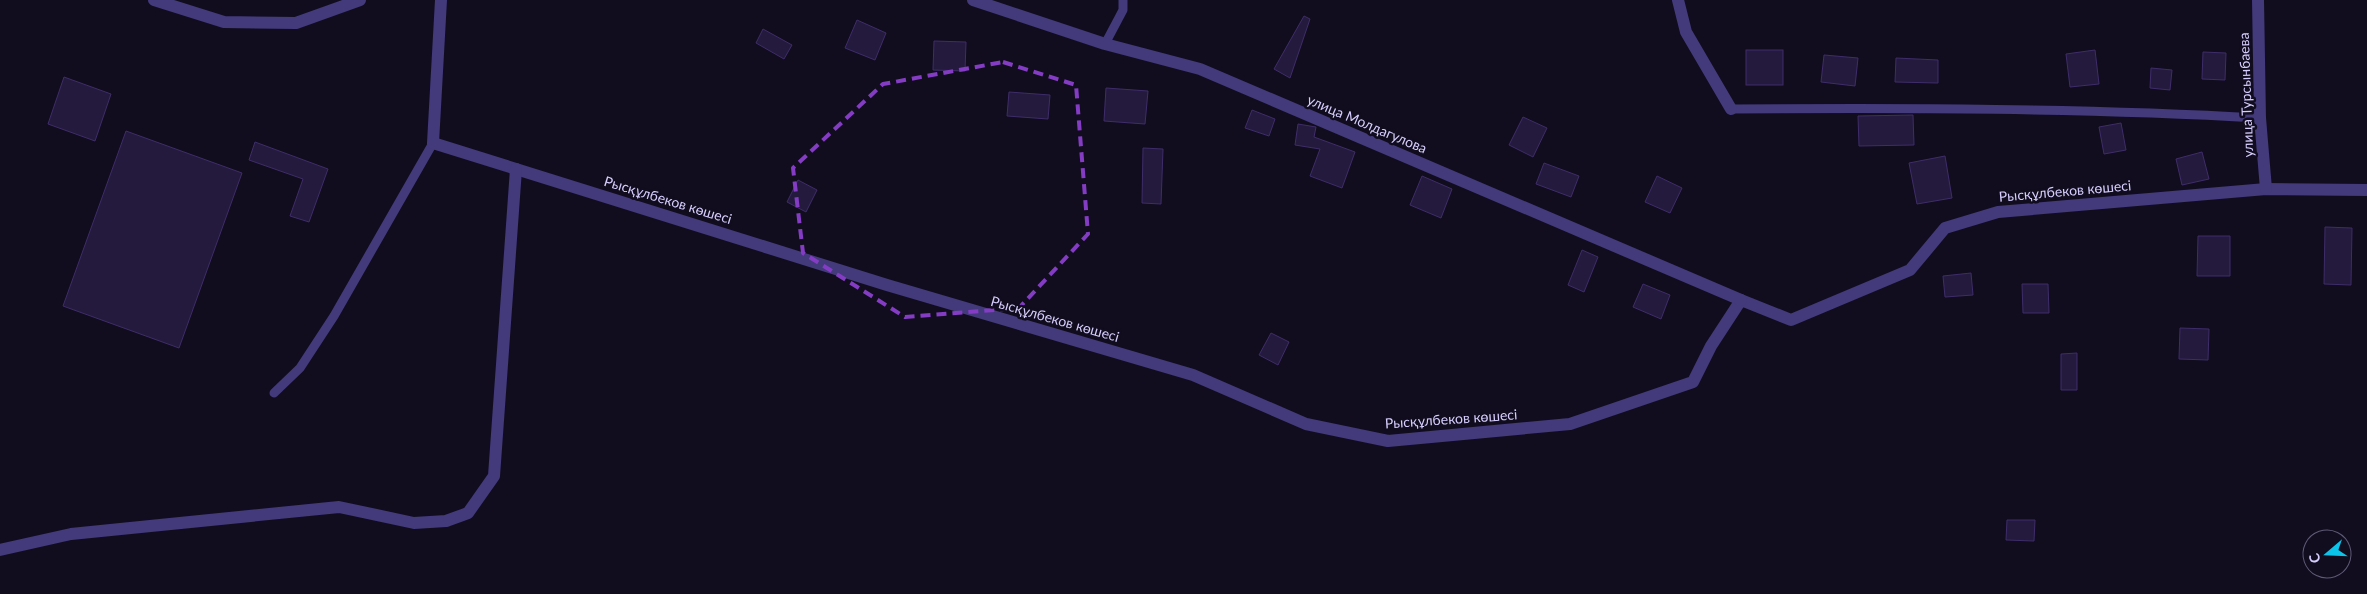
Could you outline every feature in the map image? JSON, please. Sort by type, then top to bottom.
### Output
[{"type":"street","points":[[155,0],[224,22],[296,23],[360,0]]},
{"type":"street","points":[[433,143],[441,0]]},
{"type":"street","name":"улица Молдагулова","points":[[973,0],[1105,44],[1200,69],[1741,300]]},
{"type":"street","points":[[1678,0],[1686,32],[1731,109]]},
{"type":"street","name":"улица Турсынбаева","points":[[2258,0],[2260,118],[2266,189]]},
{"type":"street","name":"Рысқұлбеков көшесі","points":[[433,143],[887,285],[1193,375],[1306,424],[1388,441],[1570,424],[1693,382],[1711,346],[1741,300],[1790,320],[1910,270],[1945,228],[1998,212],[2266,189],[2367,190]]},
{"type":"street","points":[[0,550],[71,534],[339,507],[414,523],[446,522],[468,513],[494,476],[516,169]]},
{"type":"lane","points":[[1105,44],[1123,10],[1123,0]]},
{"type":"lane","points":[[1731,109],[1896,108],[2179,114],[2260,118]]},
{"type":"lane","points":[[274,393],[300,368],[334,316],[433,143]]},
{"type":"highlighted area","points":[[1003,62],[1076,85],[1088,234],[1019,308],[905,317],[803,253],[793,168],[883,84]]},
{"type":"building","points":[[1304,16],[1310,19],[1290,78],[1274,69]]},
{"type":"building","points":[[857,20],[886,33],[875,60],[845,48]]},
{"type":"building","points":[[763,29],[792,45],[784,59],[756,43]]},
{"type":"building","points":[[934,41],[966,42],[965,71],[933,70]]},
{"type":"building","points":[[1746,50],[1783,50],[1783,85],[1746,85]]},
{"type":"building","points":[[2095,50],[2099,84],[2070,87],[2066,54]]},
{"type":"building","points":[[2203,52],[2226,53],[2225,80],[2202,79]]},
{"type":"building","points":[[1824,55],[1858,58],[1855,86],[1821,82]]},
{"type":"building","points":[[1896,58],[1938,60],[1938,83],[1895,82]]},
{"type":"building","points":[[2151,68],[2172,70],[2170,90],[2150,88]]},
{"type":"building","points":[[64,77],[111,94],[95,141],[48,124]]},
{"type":"building","points":[[1106,88],[1148,91],[1145,124],[1104,121]]},
{"type":"building","points":[[1009,92],[1050,95],[1048,119],[1007,116]]},
{"type":"building","points":[[1252,110],[1275,119],[1269,136],[1245,128]]},
{"type":"building","points":[[1913,115],[1914,145],[1859,146],[1858,116]]},
{"type":"building","points":[[1523,117],[1547,128],[1533,157],[1509,145]]},
{"type":"building","points":[[2121,123],[2126,150],[2104,154],[2099,127]]},
{"type":"building","points":[[1298,124],[1316,127],[1314,137],[1355,152],[1342,188],[1310,176],[1320,149],[1295,145]]},
{"type":"building","points":[[126,131],[242,173],[179,348],[63,306]]},
{"type":"building","points":[[255,142],[328,169],[309,222],[290,216],[303,179],[249,160]]},
{"type":"building","points":[[1143,148],[1163,149],[1161,204],[1142,203]]},
{"type":"building","points":[[2202,152],[2209,179],[2182,185],[2176,159]]},
{"type":"building","points":[[1945,156],[1952,198],[1917,204],[1909,163]]},
{"type":"building","points":[[1544,163],[1579,176],[1571,197],[1536,184]]},
{"type":"building","points":[[1422,176],[1452,189],[1441,218],[1410,205]]},
{"type":"building","points":[[1657,176],[1682,188],[1670,213],[1645,202]]},
{"type":"building","points":[[798,180],[817,190],[806,212],[787,202]]},
{"type":"building","points":[[2325,227],[2352,228],[2351,285],[2324,284]]},
{"type":"building","points":[[2198,236],[2230,236],[2230,276],[2197,276]]},
{"type":"building","points":[[1582,250],[1598,257],[1584,292],[1568,285]]},
{"type":"building","points":[[1971,273],[1973,295],[1945,297],[1943,276]]},
{"type":"building","points":[[1643,284],[1670,295],[1661,319],[1633,307]]},
{"type":"building","points":[[2022,284],[2048,284],[2049,313],[2023,313]]},
{"type":"building","points":[[2180,328],[2209,329],[2208,360],[2179,359]]},
{"type":"building","points":[[1271,333],[1289,342],[1278,365],[1259,355]]},
{"type":"building","points":[[2077,353],[2077,390],[2061,390],[2061,354]]},
{"type":"building","points":[[2007,520],[2035,520],[2034,541],[2006,540]]}]
